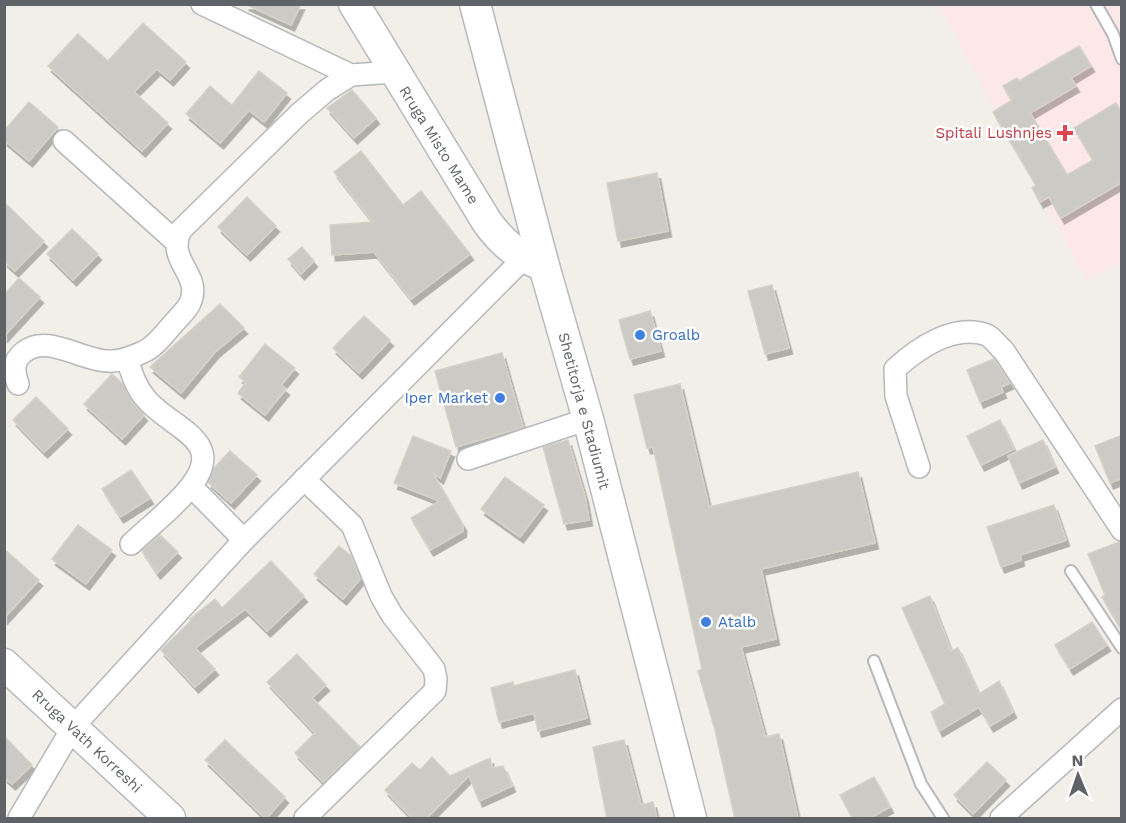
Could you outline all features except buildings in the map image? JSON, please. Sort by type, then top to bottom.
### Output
[{"type":"main road","name":"Rruga Misto Mame","points":[[354,4],[487,222],[504,244],[534,262]]},
{"type":"main road","name":"Shetitorja e Stadiumit","points":[[475,4],[534,262],[588,419],[691,819]]},
{"type":"main road","name":"Rruga Vath Korreshi","points":[[4,664],[170,819]]},
{"type":"street","points":[[202,4],[351,75],[394,72]]},
{"type":"street","points":[[18,384],[14,371],[17,357],[29,348],[46,345],[107,362],[127,359],[146,351],[190,304],[194,291],[190,278],[177,255],[175,241],[181,230],[298,114],[351,75]]},
{"type":"street","points":[[64,141],[175,241]]},
{"type":"street","points":[[19,819],[73,727],[244,540],[304,479],[534,262]]},
{"type":"street","points":[[919,467],[896,396],[895,369],[915,351],[941,338],[965,333],[988,336],[1004,351],[1122,530]]},
{"type":"street","points":[[127,359],[135,382],[146,400],[196,438],[203,452],[203,464],[191,486],[131,543]]},
{"type":"street","points":[[468,459],[588,419]]},
{"type":"street","points":[[304,479],[352,525],[381,596],[392,615],[434,669],[436,679],[435,691],[305,819]]},
{"type":"street","points":[[191,486],[244,540]]},
{"type":"street","points":[[1001,819],[1122,709]]},
{"type":"lane","points":[[1096,4],[1118,32],[1122,59]]},
{"type":"lane","points":[[1071,571],[1122,648]]},
{"type":"lane","points":[[874,661],[921,784],[943,819]]},
{"type":"shaded area","name":"Spitali Lushnjes","points":[[939,5],[1121,5],[1121,262],[1087,281]]},
{"type":"place","name":"Spitali Lushnjes","points":[[1065,133]]},
{"type":"place","name":"Groalb","points":[[640,335]]},
{"type":"place","name":"Iper Market","points":[[500,398]]},
{"type":"place","name":"Atalb","points":[[706,622]]}]
